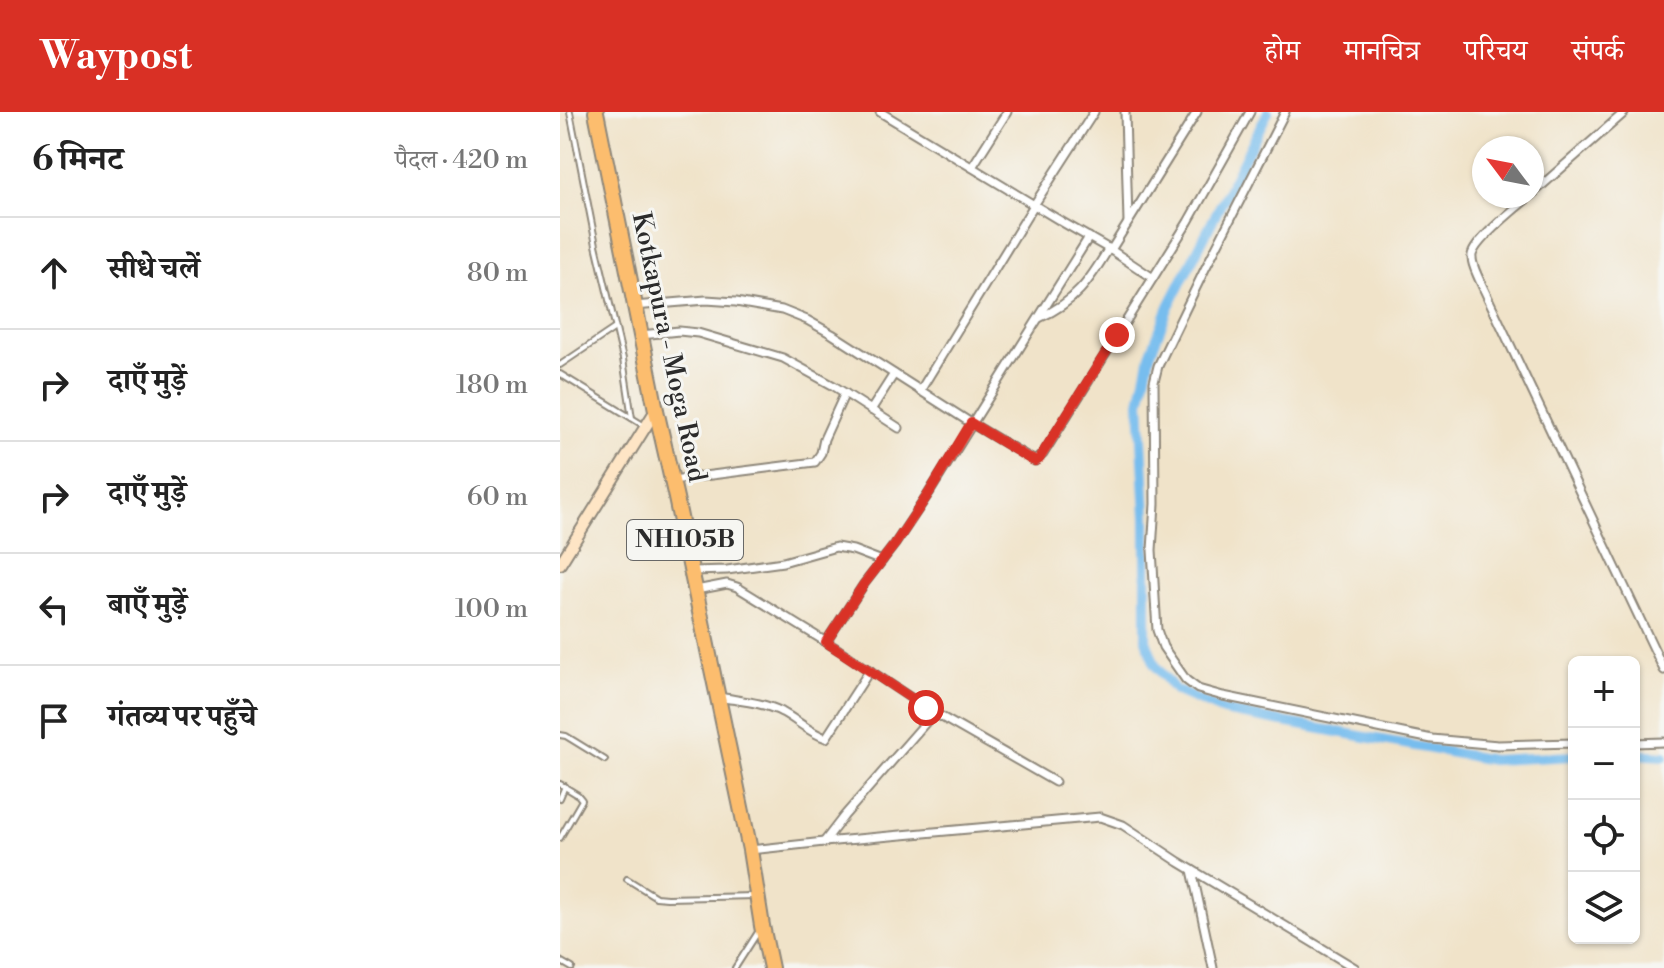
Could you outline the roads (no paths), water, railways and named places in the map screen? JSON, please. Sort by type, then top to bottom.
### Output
[{"type":"highway","name":"Kotkapura - Moga Road","points":[[596,112],[640,335],[719,697],[771,968]]},
{"type":"street","points":[[880,112],[1110,249],[1153,278]]},
{"type":"street","points":[[972,167],[1007,112]]},
{"type":"street","points":[[920,391],[1094,112]]},
{"type":"street","points":[[1125,112],[1128,222]]},
{"type":"street","points":[[1037,319],[1057,310],[1089,281],[1197,112]]},
{"type":"street","points":[[634,306],[706,300],[782,310],[832,334],[1035,461],[1188,222],[1250,112]]},
{"type":"street","points":[[1285,112],[1205,269],[1158,366],[1154,382],[1152,568],[1155,616],[1163,647],[1192,685],[1223,696],[1432,739],[1498,745],[1568,743]]},
{"type":"street","points":[[1544,184],[1625,112]]},
{"type":"street","points":[[1516,208],[1485,236],[1472,254],[1473,264],[1664,670]]},
{"type":"street","points":[[826,642],[929,493],[1089,237]]},
{"type":"street","points":[[640,335],[679,331],[698,333],[783,358],[899,428]]},
{"type":"street","points":[[871,410],[894,374]]},
{"type":"street","points":[[672,480],[815,462],[845,393]]},
{"type":"street","points":[[560,564],[656,410]]},
{"type":"street","points":[[692,571],[727,570],[783,562],[836,547],[882,561]]},
{"type":"street","points":[[696,590],[732,585],[934,713],[1055,782]]},
{"type":"street","points":[[719,697],[764,704],[826,738],[870,670]]},
{"type":"street","points":[[824,842],[934,713]]},
{"type":"street","points":[[1640,743],[1664,742]]},
{"type":"street","points":[[750,850],[1100,817],[1123,825],[1355,968]]},
{"type":"street","points":[[1192,870],[1213,968]]},
{"type":"lane","points":[[570,112],[596,245],[623,359],[632,418]]},
{"type":"lane","points":[[560,365],[615,328]]},
{"type":"lane","points":[[560,374],[645,426]]},
{"type":"lane","points":[[560,735],[605,760]]},
{"type":"lane","points":[[560,798],[562,785],[581,797],[582,803],[560,838]]},
{"type":"lane","points":[[627,879],[656,897],[757,896]]},
{"type":"lane","points":[[735,968],[762,926]]},
{"type":"lane","points":[[560,961],[572,968]]},
{"type":"waterway","points":[[1268,112],[1169,306],[1150,355],[1140,402],[1146,517],[1146,640],[1155,665],[1175,690],[1223,711],[1492,760],[1568,756]]},
{"type":"waterway","points":[[1640,754],[1664,756]]}]
